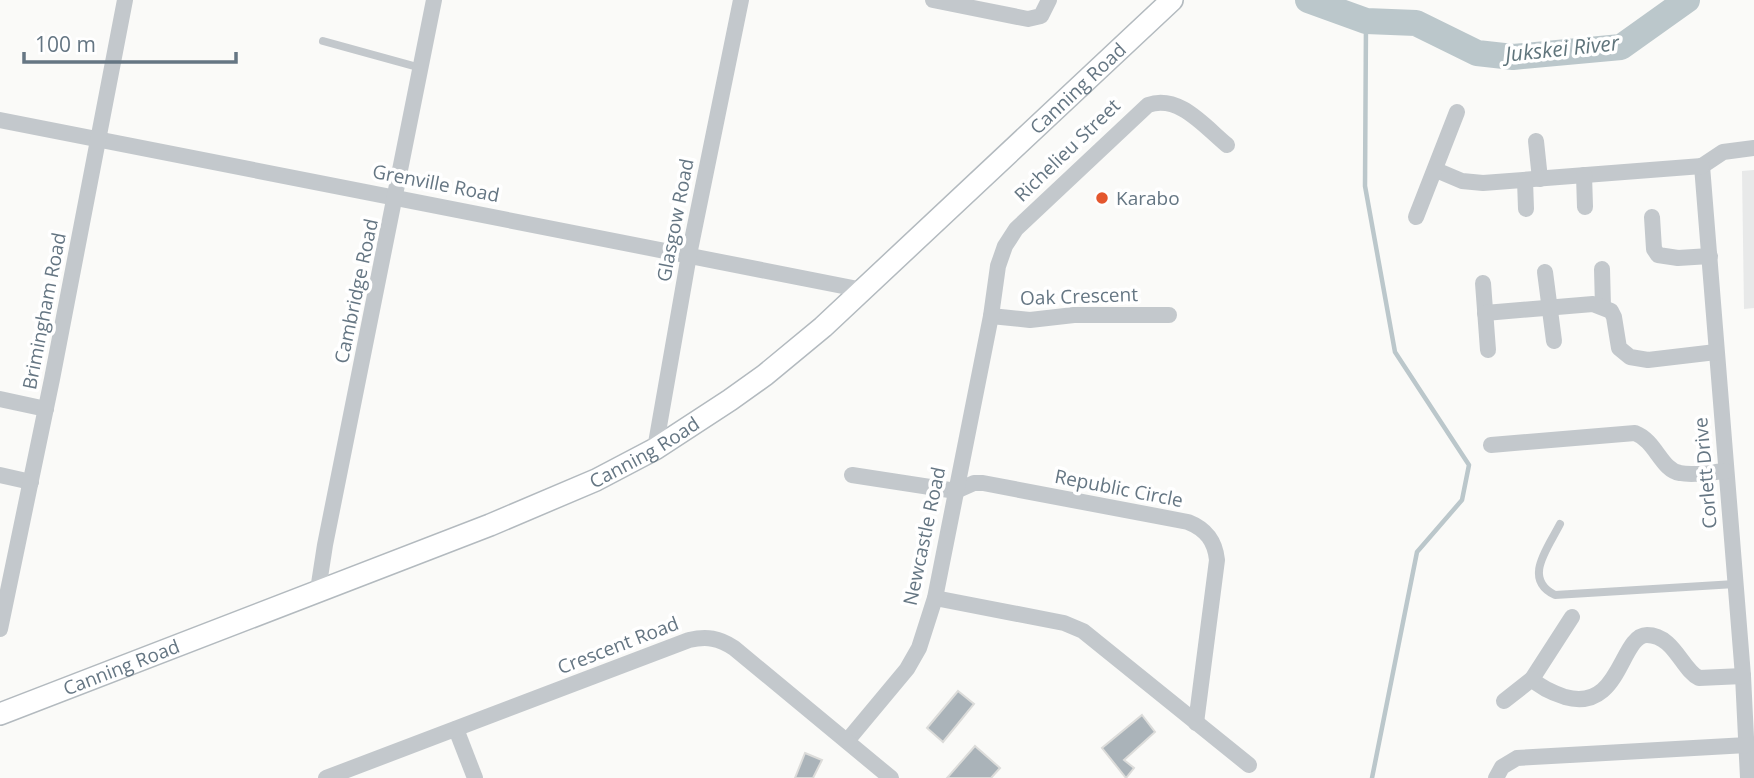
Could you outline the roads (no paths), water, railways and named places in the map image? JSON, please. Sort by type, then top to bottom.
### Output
[{"type":"main road","name":"Canning Road","points":[[0,714],[563,495],[655,449],[765,375],[863,290],[1172,0]]},
{"type":"street","name":"Brimingham Road","points":[[0,629],[46,409],[124,0]]},
{"type":"street","name":"Cambridge Road","points":[[318,590],[434,0]]},
{"type":"street","name":"Glasgow Road","points":[[655,449],[689,255],[741,0]]},
{"type":"street","points":[[933,0],[1035,19],[1041,16],[1049,0]]},
{"type":"street","name":"Richelieu Street","points":[[991,316],[998,267],[1010,236],[1139,111],[1158,102],[1174,104],[1183,108],[1227,145]]},
{"type":"street","points":[[1416,217],[1457,112]]},
{"type":"street","name":"Grenville Road","points":[[0,120],[863,290]]},
{"type":"street","points":[[1527,209],[1536,141]]},
{"type":"street","points":[[1436,170],[1462,181],[1483,183],[1702,166],[1723,152],[1754,148]]},
{"type":"street","name":"Corlett Drive","points":[[1702,166],[1743,676],[1748,778]]},
{"type":"street","points":[[1584,175],[1585,207]]},
{"type":"street","points":[[1652,217],[1654,249],[1658,255],[1678,258],[1710,256]]},
{"type":"street","points":[[1602,268],[1603,307]]},
{"type":"street","points":[[1545,272],[1554,341]]},
{"type":"street","points":[[1483,283],[1488,350]]},
{"type":"street","points":[[1485,313],[1593,304],[1611,311],[1619,348],[1630,357],[1648,360],[1716,352]]},
{"type":"street","name":"Oak Crescent","points":[[991,316],[1030,320],[1074,314],[1169,315]]},
{"type":"street","name":"Newcastle Road","points":[[847,741],[914,658],[935,598],[991,316]]},
{"type":"street","points":[[0,399],[46,409]]},
{"type":"street","points":[[1491,445],[1635,433],[1649,441],[1667,465],[1679,473],[1726,471]]},
{"type":"street","points":[[0,475],[31,482]]},
{"type":"street","points":[[852,475],[956,491]]},
{"type":"street","name":"Republic Circle","points":[[956,491],[974,483],[983,484],[1188,522],[1203,530],[1213,542],[1217,560],[1196,723]]},
{"type":"street","points":[[935,598],[1074,626],[1249,765]]},
{"type":"street","points":[[1504,701],[1532,679],[1572,617]]},
{"type":"street","points":[[1532,679],[1559,695],[1590,698],[1605,688],[1637,640],[1649,635],[1678,652],[1692,675],[1699,678],[1743,676]]},
{"type":"street","name":"Crescent Road","points":[[326,778],[689,640],[708,637],[734,648],[891,778]]},
{"type":"street","points":[[456,729],[475,778]]},
{"type":"street","points":[[1496,778],[1502,767],[1517,758],[1747,745]]},
{"type":"lane","points":[[323,41],[421,68]]},
{"type":"lane","points":[[1560,524],[1537,572],[1539,581],[1555,595],[1735,584]]},
{"type":"waterway","name":"Jukskei River","points":[[1308,0],[1366,21],[1416,23],[1477,53],[1513,57],[1621,47],[1687,0]]},
{"type":"waterway","points":[[1366,21],[1365,186],[1395,352],[1469,465],[1462,500],[1417,552],[1372,778]]},
{"type":"place","name":"Karabo","points":[[1102,198]]}]
